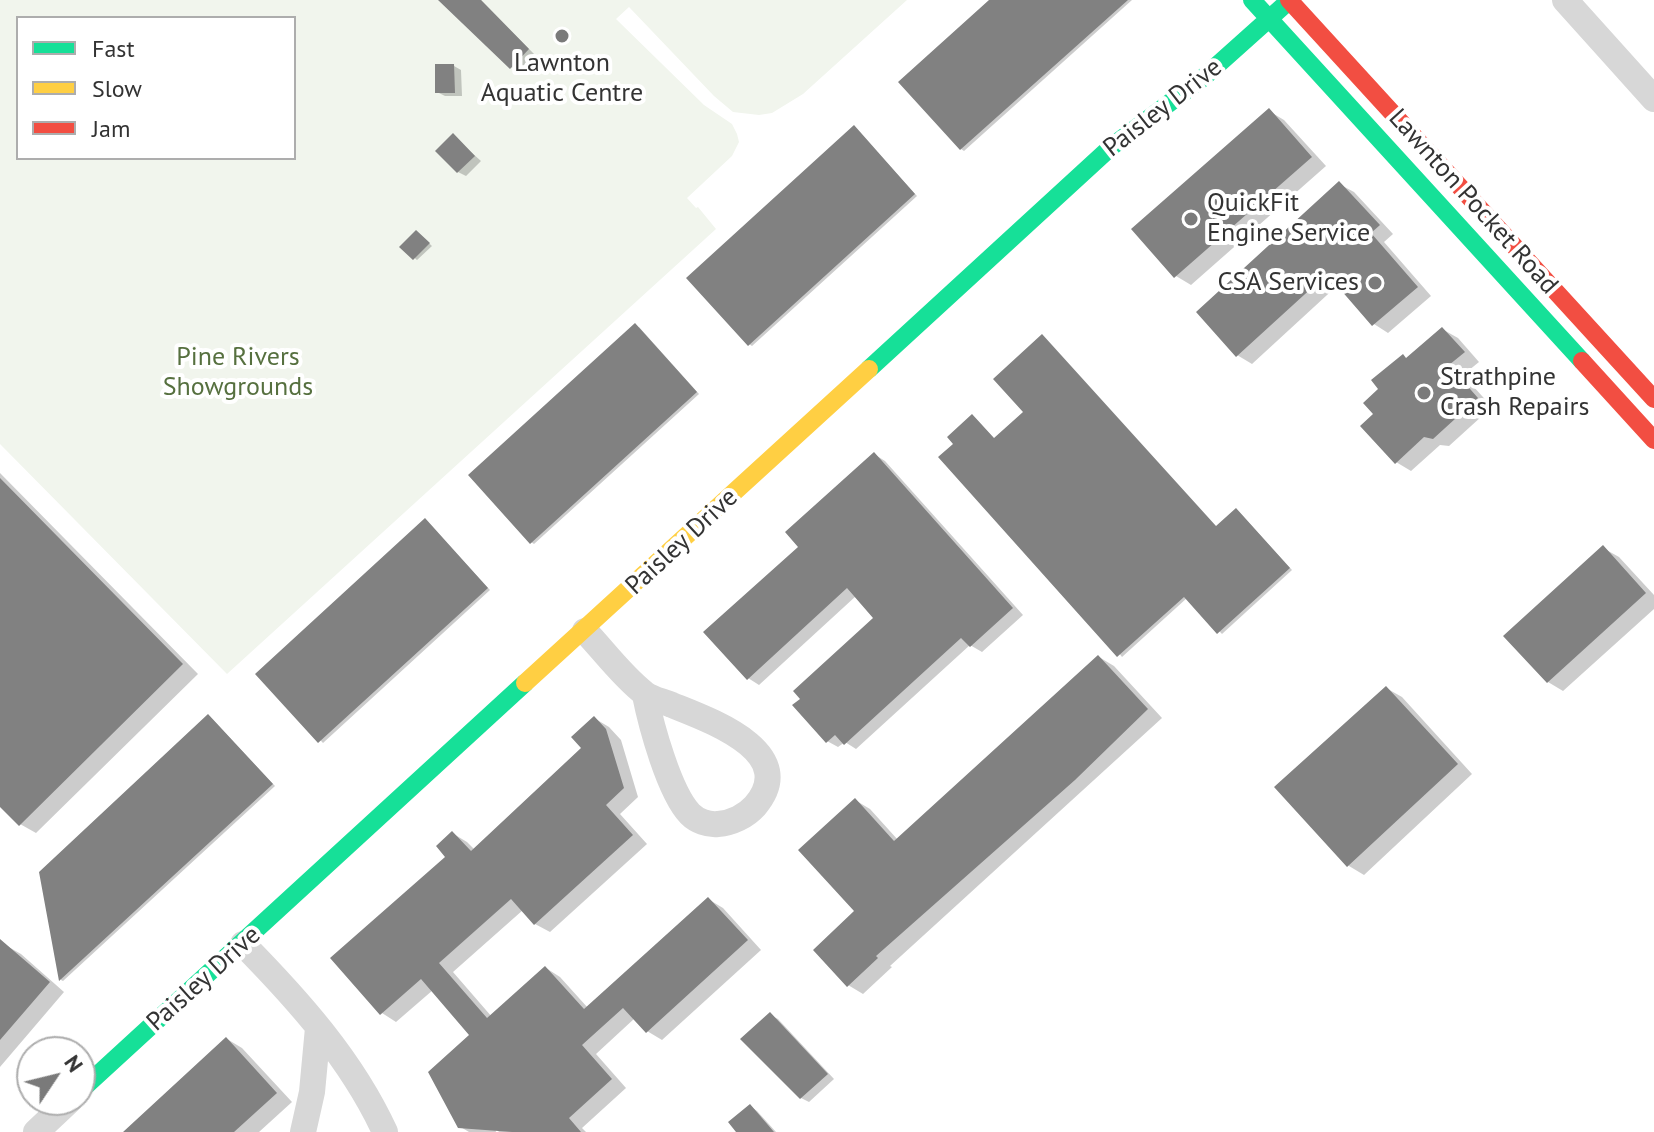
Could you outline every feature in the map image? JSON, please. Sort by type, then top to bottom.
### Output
[{"type":"street","name":"Lawnton Pocket Road","points":[[1252,0],[1654,440]]},
{"type":"street","name":"Lawnton Pocket Road","points":[[1289,0],[1654,399]]},
{"type":"street","name":"Paisley Drive","points":[[96,1077],[1111,147],[1204,77],[1289,0]]},
{"type":"street","points":[[1565,0],[1654,99]]},
{"type":"street","points":[[585,631],[645,695],[734,733],[761,754],[768,778],[765,791],[744,815],[715,825],[690,814],[676,791],[651,725],[645,695]]},
{"type":"street","points":[[243,944],[339,1052],[385,1132]]},
{"type":"street","points":[[303,1132],[312,1092],[318,1028]]},
{"type":"street","points":[[36,1132],[53,1116]]},
{"type":"green space","name":"Pine Rivers Showgrounds","points":[[0,0],[907,0],[803,94],[772,113],[759,115],[733,112],[629,7],[616,19],[704,105],[732,124],[737,134],[739,142],[732,156],[687,198],[716,229],[227,674],[0,444]]},
{"type":"building","points":[[438,0],[481,0],[529,49],[510,69]]},
{"type":"building","points":[[989,0],[1128,0],[960,150],[898,82]]},
{"type":"building","points":[[435,64],[454,64],[455,93],[435,93]]},
{"type":"building","points":[[1269,108],[1312,157],[1174,278],[1131,229]]},
{"type":"building","points":[[854,125],[915,194],[748,346],[686,278]]},
{"type":"building","points":[[453,133],[475,156],[457,173],[435,151]]},
{"type":"building","points":[[1339,181],[1380,225],[1371,233],[1418,287],[1372,326],[1327,274],[1236,357],[1196,312]]},
{"type":"building","points":[[416,230],[430,243],[413,260],[399,247]]},
{"type":"building","points":[[635,323],[697,392],[530,544],[468,475]]},
{"type":"building","name":"Strathpine Crash Repairs","points":[[1442,327],[1465,352],[1449,365],[1478,398],[1433,439],[1424,437],[1395,464],[1360,426],[1373,414],[1363,403],[1378,389],[1371,380],[1403,354],[1406,358]]},
{"type":"building","points":[[1042,334],[1216,526],[1236,508],[1290,568],[1217,634],[1184,597],[1117,657],[938,457],[953,444],[947,437],[972,414],[994,438],[1023,412],[993,379]]},
{"type":"building","points":[[874,452],[1013,608],[970,647],[961,638],[844,745],[835,735],[826,743],[792,705],[800,699],[793,691],[873,618],[847,588],[747,680],[703,632],[798,547],[785,532]]},
{"type":"building","points":[[0,478],[183,664],[19,826],[0,807]]},
{"type":"building","points":[[425,518],[488,588],[318,743],[255,674]]},
{"type":"building","points":[[1603,545],[1646,593],[1547,683],[1503,636]]},
{"type":"building","points":[[1098,655],[1148,709],[1075,780],[876,956],[878,958],[847,987],[813,950],[854,911],[798,850],[855,798],[894,841]]},
{"type":"building","points":[[1386,686],[1458,764],[1347,867],[1274,787]]},
{"type":"building","points":[[208,714],[273,784],[59,981],[39,872]]},
{"type":"building","points":[[594,716],[606,729],[624,788],[606,805],[633,835],[534,925],[511,899],[439,963],[487,1018],[545,966],[584,1009],[708,897],[748,940],[646,1033],[623,1008],[582,1045],[612,1079],[569,1118],[581,1132],[458,1128],[428,1072],[469,1035],[421,979],[380,1015],[330,958],[445,857],[436,846],[452,831],[471,851],[581,748],[571,737]]},
{"type":"building","points":[[0,939],[50,982],[0,1040]]},
{"type":"building","points":[[770,1012],[828,1074],[800,1099],[740,1039]]},
{"type":"building","points":[[226,1037],[277,1093],[234,1132],[123,1132]]},
{"type":"building","points":[[750,1104],[774,1132],[736,1132],[728,1122]]},
{"type":"traffic: fast","points":[[1252,0],[1582,361]]},
{"type":"traffic: fast","points":[[869,369],[1111,147],[1204,77],[1290,0]]},
{"type":"traffic: fast","points":[[96,1076],[525,683]]},
{"type":"traffic: slow","points":[[525,683],[869,369]]},
{"type":"traffic: jam","points":[[1289,0],[1654,399]]},
{"type":"traffic: jam","points":[[1582,361],[1654,440]]},
{"type":"place","name":"Lawnton Aquatic Centre","points":[[562,36]]},
{"type":"place","name":"QuickFit Engine Service","points":[[1191,219]]},
{"type":"place","name":"CSA Services","points":[[1375,283]]},
{"type":"place","name":"Strathpine Crash Repairs","points":[[1424,393]]}]
